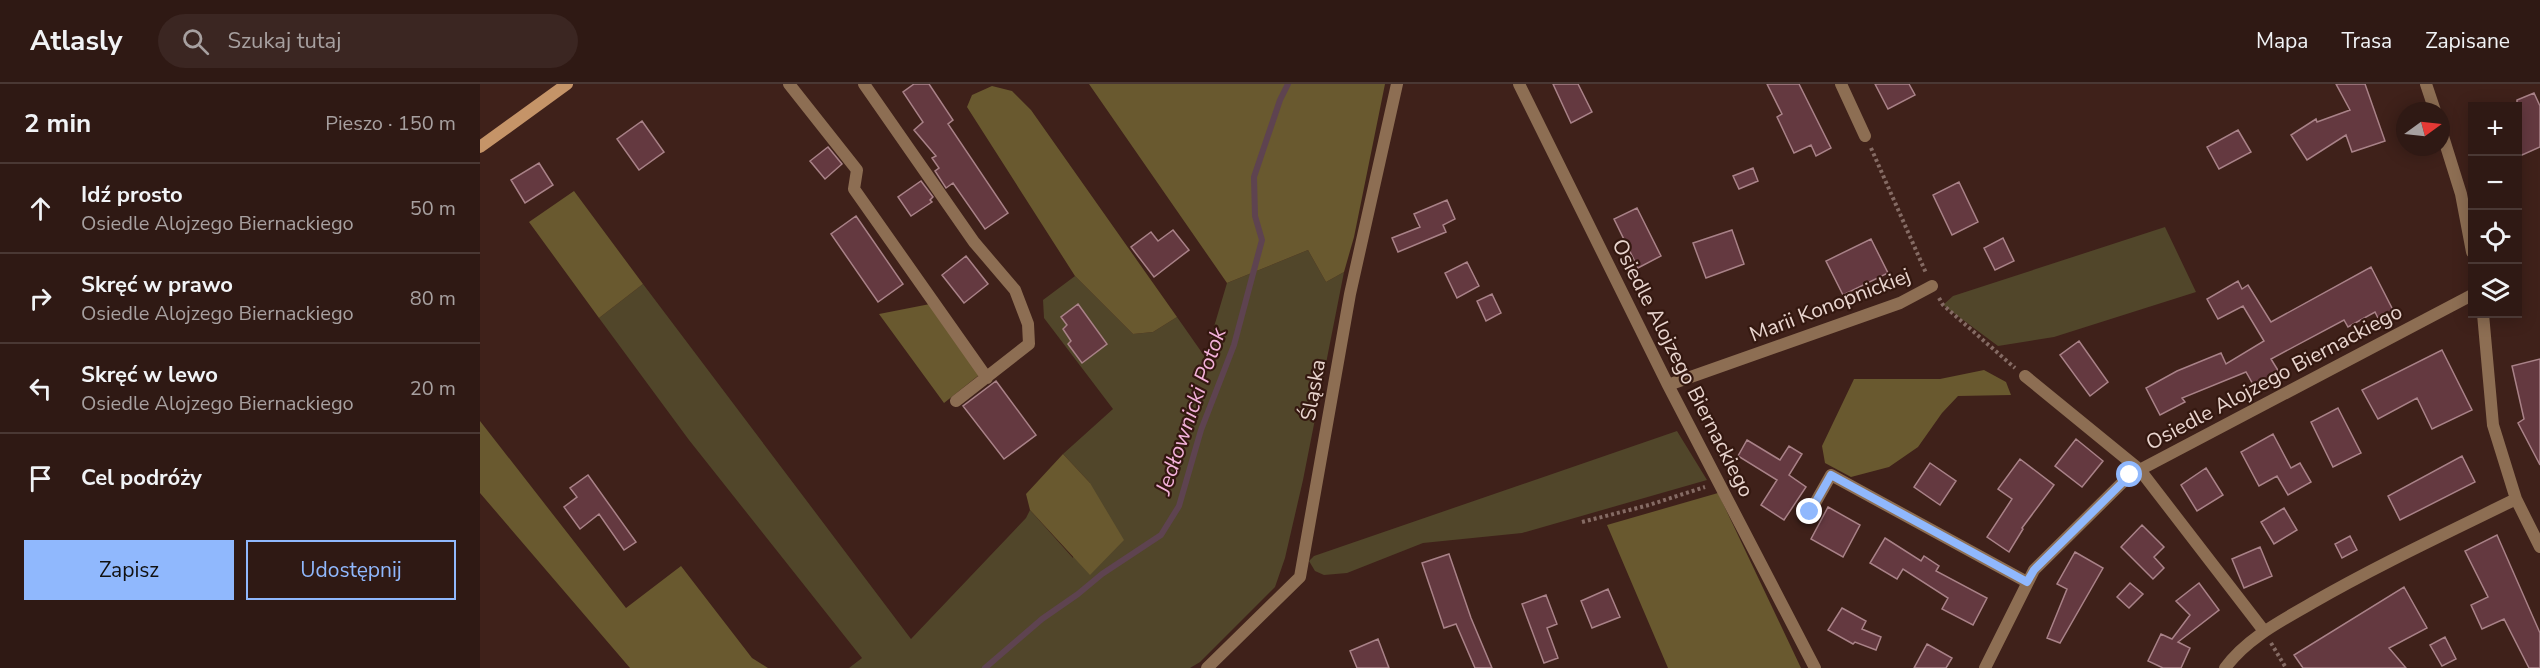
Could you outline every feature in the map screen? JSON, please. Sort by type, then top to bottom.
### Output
[{"type":"main road","points":[[480,147],[567,84]]},
{"type":"street","points":[[789,84],[857,170],[854,189],[987,378]]},
{"type":"street","points":[[864,84],[974,242],[1015,290],[1028,324],[1029,345],[956,402]]},
{"type":"street","name":"Śląska","points":[[1207,668],[1300,577],[1350,294],[1396,84]]},
{"type":"street","name":"Osiedle Alojzego Biernackiego","points":[[1519,84],[1668,385],[1815,668]]},
{"type":"street","points":[[1841,84],[1865,136]]},
{"type":"street","points":[[2426,84],[2432,102]]},
{"type":"street","points":[[2449,156],[2461,194],[2468,231]]},
{"type":"street","name":"Marii Konopnickiej","points":[[1668,385],[1900,303],[1932,286]]},
{"type":"street","name":"Osiedle Alojzego Biernackiego","points":[[1985,668],[2034,570],[2130,475],[2468,297]]},
{"type":"street","points":[[2483,318],[2493,425],[2516,499],[2540,547]]},
{"type":"street","points":[[2025,376],[2140,470],[2264,631]]},
{"type":"street","points":[[1810,512],[1831,475],[2027,582]]},
{"type":"street","points":[[2225,668],[2233,657],[2264,631],[2370,570],[2516,499]]},
{"type":"path","name":"Marii Konopnickiej","points":[[1865,136],[1932,286]]},
{"type":"path","points":[[1932,286],[1944,305],[2025,376]]},
{"type":"path","points":[[1582,522],[1649,505],[1719,482]]},
{"type":"path","points":[[2264,631],[2286,668]]},
{"type":"shaded area","points":[[1089,84],[1385,84],[1354,237],[1344,272],[1326,282],[1308,250],[1227,283]]},
{"type":"shaded area","points":[[992,86],[1012,91],[1031,110],[1177,317],[1153,332],[1133,334],[1075,276],[967,107],[972,95]]},
{"type":"shaded area","points":[[574,191],[643,284],[599,318],[529,222]]},
{"type":"shaded area","points":[[2165,227],[2196,292],[2054,337],[1998,346],[1943,305],[1953,296]]},
{"type":"shaded area","points":[[1308,250],[1326,282],[1344,272],[1303,480],[1285,558],[1275,587],[1200,662],[1190,668],[849,668],[862,658],[689,440],[599,318],[643,284],[911,639],[1026,518],[1030,510],[1073,558],[1090,483],[1063,454],[1113,409],[1044,318],[1043,300],[1075,276],[1133,334],[1153,332],[1177,317],[1205,357],[1227,283]]},
{"type":"shaded area","points":[[930,304],[979,375],[944,403],[879,314]]},
{"type":"shaded area","points":[[1984,370],[2006,382],[2011,395],[1958,396],[1942,413],[1918,447],[1889,467],[1851,477],[1825,463],[1822,446],[1854,379],[1940,379]]},
{"type":"shaded area","points":[[480,421],[626,608],[681,566],[752,658],[768,668],[630,668],[480,493]]},
{"type":"shaded area","points":[[1677,431],[1707,480],[1522,533],[1423,543],[1347,573],[1324,575],[1315,571],[1309,561],[1314,556]]},
{"type":"shaded area","points":[[1063,454],[1090,483],[1124,540],[1090,575],[1030,510],[1026,494]]},
{"type":"shaded area","points":[[1718,493],[1801,668],[1668,668],[1607,525]]},
{"type":"building","points":[[914,84],[929,84],[953,120],[948,124],[1008,213],[985,229],[953,183],[946,188],[935,171],[939,168],[932,158],[936,156],[914,130],[923,122],[903,92]]},
{"type":"building","points":[[1553,84],[1578,84],[1592,112],[1571,123]]},
{"type":"building","points":[[1767,84],[1799,84],[1831,148],[1816,156],[1811,145],[1794,153],[1777,117],[1782,114]]},
{"type":"building","points":[[1875,84],[1909,84],[1915,95],[1888,109]]},
{"type":"building","points":[[2336,84],[2365,84],[2385,141],[2352,152],[2346,135],[2307,160],[2291,135],[2316,119],[2317,122],[2350,110]]},
{"type":"building","points":[[2534,93],[2540,106],[2540,147],[2522,155],[2522,102],[2517,102]]},
{"type":"building","points":[[642,121],[664,152],[639,170],[617,139]]},
{"type":"building","points":[[2238,130],[2251,152],[2219,169],[2207,147]]},
{"type":"building","points":[[828,147],[842,164],[825,179],[810,161]]},
{"type":"building","points":[[539,163],[553,185],[525,203],[511,180]]},
{"type":"building","points":[[1753,168],[1758,181],[1739,189],[1733,176]]},
{"type":"building","points":[[921,181],[933,197],[930,200],[932,202],[911,216],[898,197]]},
{"type":"building","points":[[1959,182],[1978,222],[1952,235],[1933,195]]},
{"type":"building","points":[[1447,200],[1455,219],[1443,225],[1446,232],[1398,252],[1392,238],[1420,227],[1414,214]]},
{"type":"building","points":[[1637,208],[1661,256],[1638,268],[1614,219]]},
{"type":"building","points":[[856,216],[903,284],[878,302],[831,234]]},
{"type":"building","points":[[1173,230],[1189,250],[1154,277],[1131,247],[1151,232],[1158,241]]},
{"type":"building","points":[[1732,230],[1744,264],[1706,278],[1693,243]]},
{"type":"building","points":[[2003,238],[2014,261],[1995,270],[1984,248]]},
{"type":"building","points":[[1871,239],[1888,273],[1843,295],[1826,261]]},
{"type":"building","points":[[966,256],[988,284],[964,303],[942,275]]},
{"type":"building","points":[[1467,262],[1479,286],[1457,298],[1445,273]]},
{"type":"building","points":[[2371,267],[2395,314],[2380,322],[2375,312],[2348,327],[2344,320],[2271,359],[2279,372],[2254,386],[2246,372],[2182,398],[2185,402],[2160,415],[2146,388],[2177,371],[2221,353],[2226,364],[2264,341],[2243,306],[2218,319],[2207,299],[2238,281],[2242,289],[2248,285],[2271,322]]},
{"type":"building","points":[[1492,294],[1501,313],[1486,321],[1477,301]]},
{"type":"building","points":[[1078,304],[1107,344],[1082,363],[1068,344],[1071,341],[1063,329],[1067,325],[1061,317]]},
{"type":"building","points":[[2079,341],[2108,382],[2090,396],[2060,355]]},
{"type":"building","points":[[2442,350],[2472,410],[2432,429],[2417,398],[2378,419],[2362,390]]},
{"type":"building","points":[[2540,359],[2540,465],[2518,423],[2524,419],[2512,366]]},
{"type":"building","points":[[996,381],[1036,435],[1004,459],[963,406]]},
{"type":"building","points":[[2338,408],[2361,453],[2333,467],[2311,422]]},
{"type":"building","points":[[2273,434],[2291,468],[2300,463],[2311,482],[2288,495],[2277,476],[2259,486],[2241,452]]},
{"type":"building","points":[[2076,439],[2103,461],[2082,487],[2055,466]]},
{"type":"building","points":[[1747,440],[1780,460],[1789,446],[1802,454],[1789,475],[1806,487],[1784,520],[1761,505],[1777,480],[1738,456]]},
{"type":"building","points":[[2462,456],[2475,482],[2400,520],[2388,496]]},
{"type":"building","points":[[2020,459],[2054,485],[2022,528],[2009,552],[1987,537],[2012,499],[1998,489]]},
{"type":"building","points":[[1930,463],[1956,481],[1940,505],[1914,487]]},
{"type":"building","points":[[2206,468],[2223,495],[2197,511],[2181,485]]},
{"type":"building","points":[[588,475],[636,542],[624,550],[599,514],[580,529],[564,507],[577,497],[570,488]]},
{"type":"building","points":[[1828,507],[1860,525],[1843,557],[1811,539]]},
{"type":"building","points":[[2284,508],[2297,530],[2274,544],[2261,522]]},
{"type":"building","points":[[2142,525],[2164,547],[2154,557],[2164,568],[2153,579],[2121,547]]},
{"type":"building","points":[[2497,535],[2540,633],[2540,668],[2529,668],[2504,619],[2482,629],[2471,605],[2488,597],[2465,551]]},
{"type":"building","points":[[2350,536],[2357,550],[2342,558],[2335,544]]},
{"type":"building","points":[[1885,538],[1921,561],[1924,556],[1939,566],[1936,571],[1987,598],[1973,625],[1942,609],[1948,598],[1903,569],[1897,579],[1870,563]]},
{"type":"building","points":[[2260,547],[2272,576],[2244,588],[2232,559]]},
{"type":"building","points":[[2075,552],[2103,568],[2060,643],[2047,638],[2067,589],[2057,584]]},
{"type":"building","points":[[1449,554],[1471,618],[1492,668],[1475,668],[1456,624],[1444,628],[1422,563]]},
{"type":"building","points":[[2130,583],[2143,594],[2129,608],[2117,597]]},
{"type":"building","points":[[2199,583],[2219,610],[2178,642],[2190,648],[2181,668],[2163,668],[2148,661],[2161,634],[2172,639],[2190,615],[2176,601]]},
{"type":"building","points":[[2404,587],[2427,628],[2389,648],[2406,668],[2303,668],[2294,655]]},
{"type":"building","points":[[1608,589],[1620,617],[1592,628],[1581,601]]},
{"type":"building","points":[[1546,595],[1557,624],[1547,628],[1558,658],[1544,663],[1522,604]]},
{"type":"building","points":[[1842,608],[1866,621],[1862,629],[1881,637],[1876,650],[1855,642],[1853,644],[1828,630]]},
{"type":"building","points":[[2445,637],[2456,659],[2442,666],[2430,645]]},
{"type":"building","points":[[1378,639],[1389,668],[1357,668],[1350,651]]},
{"type":"building","points":[[1927,644],[1952,658],[1946,668],[1914,668]]},
{"type":"waterway","name":"Jedłownicki Potok","points":[[985,668],[1042,619],[1102,574],[1161,535],[1179,506],[1201,430],[1234,345],[1262,240],[1255,216],[1254,177],[1280,100],[1288,84]]},
{"type":"route","points":[[1810,512],[1831,475],[2027,582],[2034,570],[2130,475]]}]
